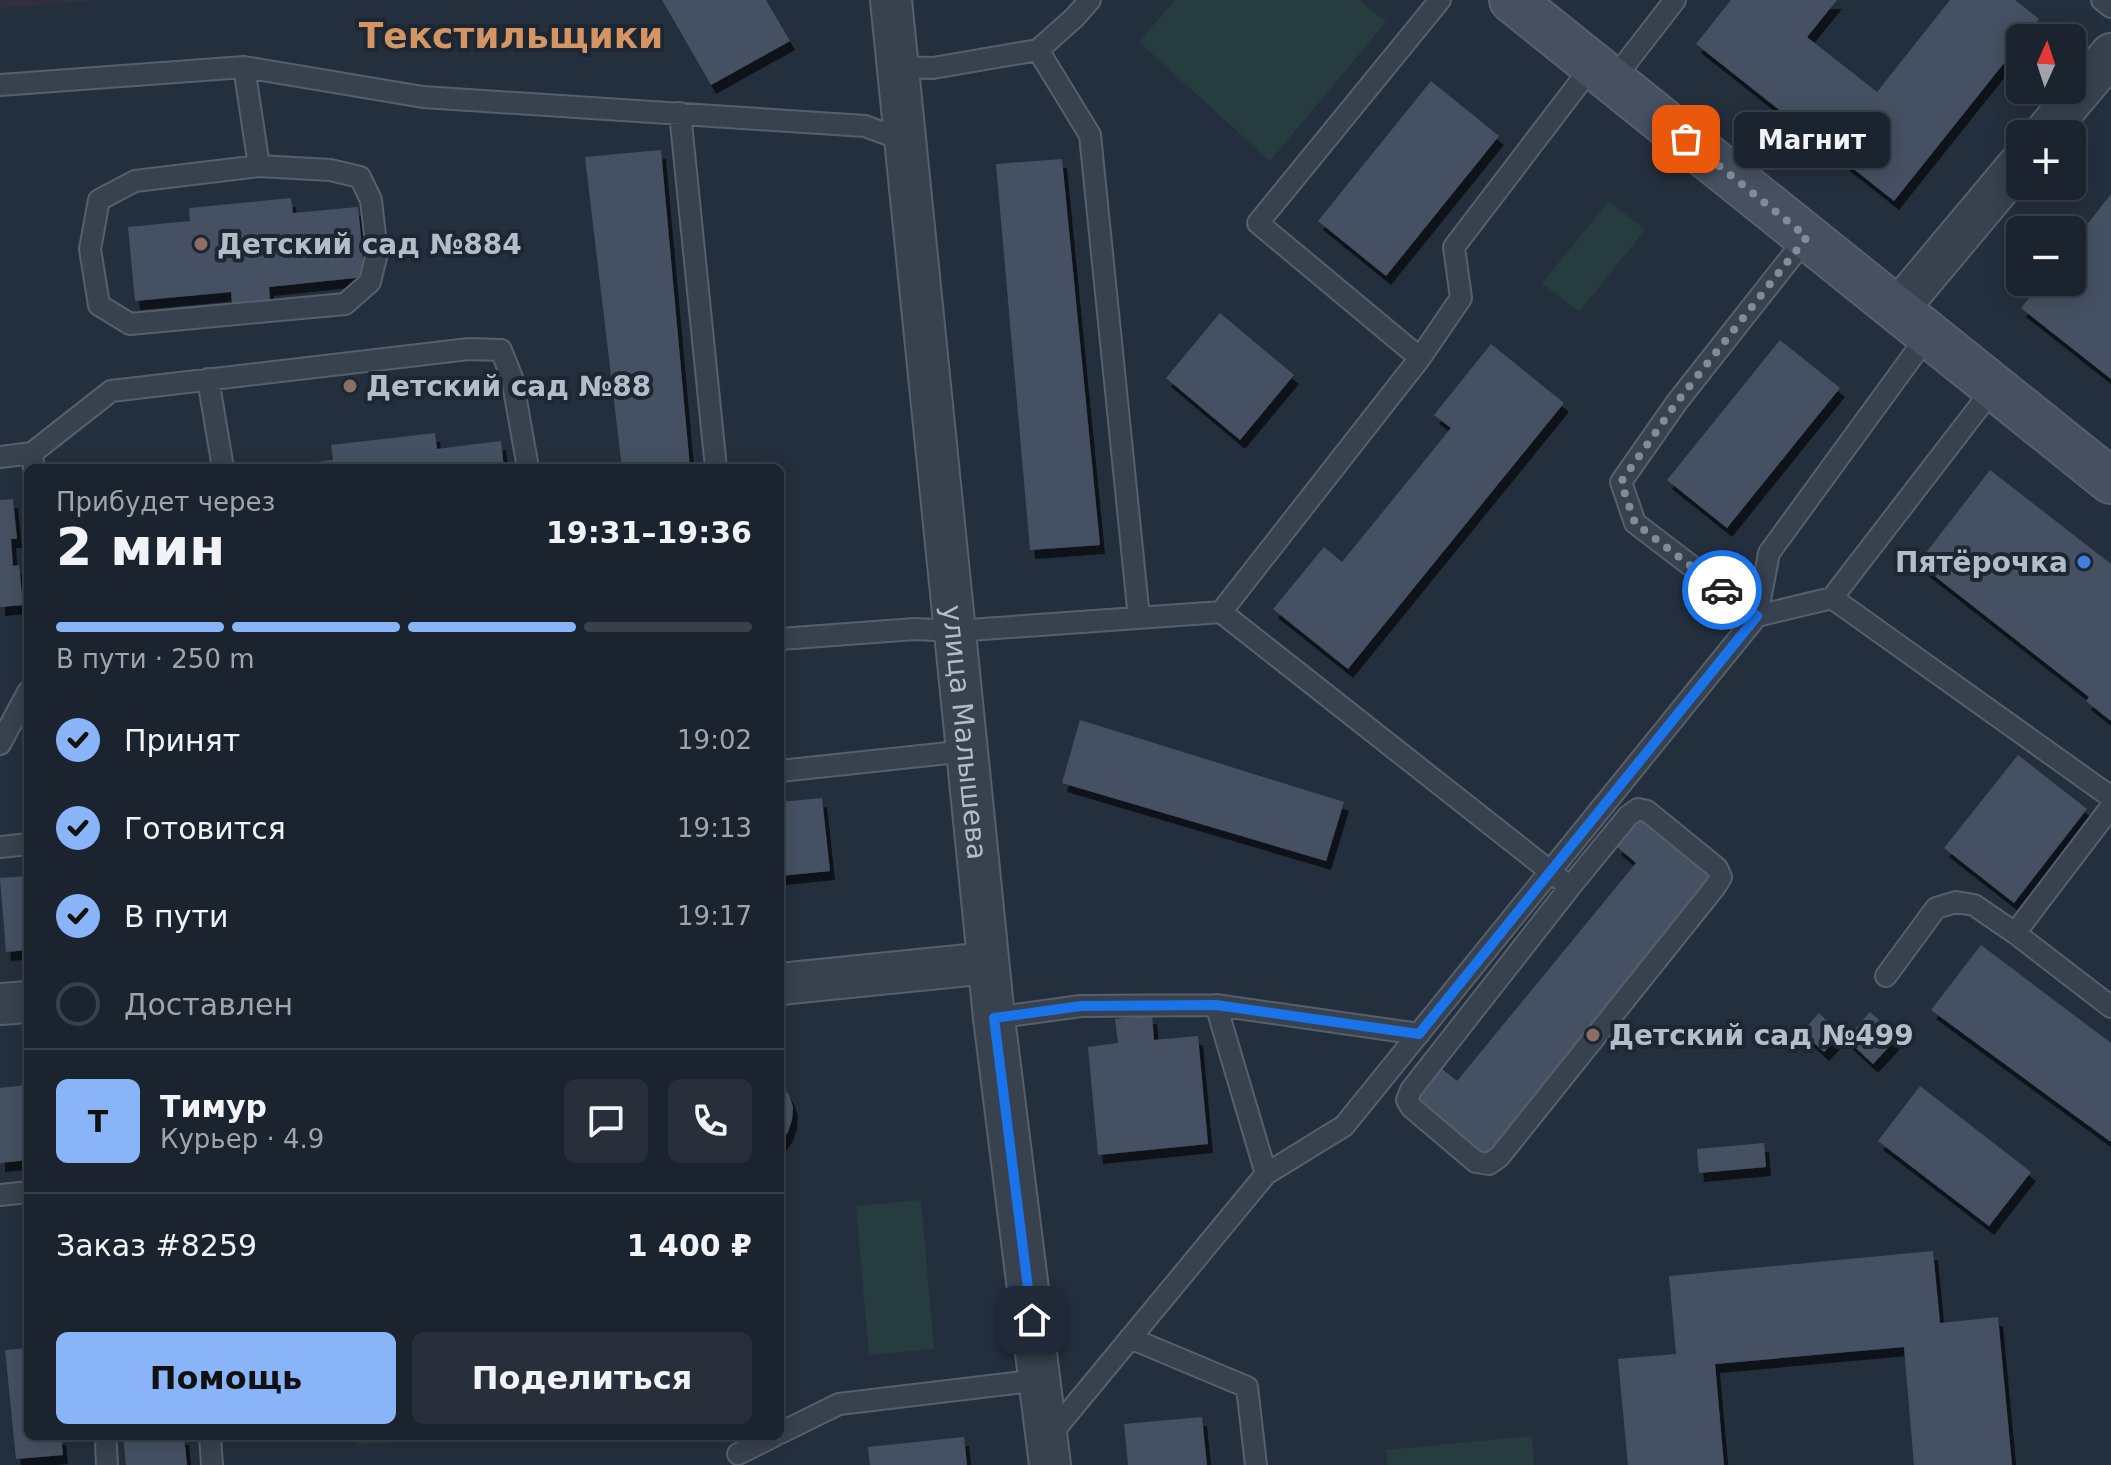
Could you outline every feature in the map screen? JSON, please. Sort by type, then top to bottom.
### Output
[{"type":"street","name":"улица Малышева","points":[[891,0],[988,963],[1048,1452]]},
{"type":"street","points":[[1512,0],[2111,481]]},
{"type":"street","points":[[2056,120],[2111,54]]},
{"type":"street","points":[[1913,322],[2006,184]]},
{"type":"street","points":[[784,984],[988,963]]},
{"type":"street","points":[[0,1004],[24,1002]]},
{"type":"lane","points":[[898,67],[933,68],[1038,50],[1090,0]]},
{"type":"lane","points":[[1420,358],[1258,223],[1440,0]]},
{"type":"lane","points":[[1221,612],[1420,358],[1461,298],[1454,247],[1603,73],[1675,0]]},
{"type":"lane","points":[[2102,0],[2111,7]]},
{"type":"lane","points":[[1038,50],[1090,135],[1139,618]]},
{"type":"lane","points":[[0,85],[244,67],[423,97],[865,126],[905,141]]},
{"type":"lane","points":[[244,67],[259,166]]},
{"type":"lane","points":[[680,113],[716,464]]},
{"type":"lane","points":[[259,166],[330,170],[360,177],[371,200],[377,253],[370,282],[345,304],[130,324],[99,305],[90,249],[99,200],[135,181],[259,166]]},
{"type":"lane","points":[[1757,616],[1635,523],[1621,482],[1677,402],[1807,237]]},
{"type":"lane","points":[[1048,1452],[1130,1338],[1266,1174],[1344,1126],[1757,616],[1769,553],[1913,322]]},
{"type":"lane","points":[[0,457],[33,461],[111,391],[469,349],[501,350],[512,378],[527,464]]},
{"type":"lane","points":[[208,379],[222,464]]},
{"type":"lane","points":[[1757,616],[1832,598],[1993,387]]},
{"type":"lane","points":[[1832,598],[2111,797]]},
{"type":"lane","points":[[784,639],[915,629],[955,631],[1221,612],[1570,887]]},
{"type":"lane","points":[[0,744],[24,699]]},
{"type":"lane","points":[[784,771],[967,751]]},
{"type":"lane","points":[[2015,933],[2111,807]]},
{"type":"lane","points":[[1638,809],[1647,811],[1694,849],[1717,868],[1721,877],[1706,900],[1499,1157],[1489,1164],[1476,1162],[1411,1107],[1407,1100],[1411,1090],[1570,887],[1628,816],[1638,809]]},
{"type":"lane","points":[[0,847],[24,844]]},
{"type":"lane","points":[[1886,976],[1936,908],[1956,902],[1974,905],[2111,1007]]},
{"type":"lane","points":[[994,1018],[1081,1006],[1216,1005],[1419,1034]]},
{"type":"lane","points":[[1216,1005],[1266,1174]]},
{"type":"lane","points":[[0,1195],[24,1192]]},
{"type":"lane","points":[[1130,1338],[1247,1387],[1256,1465]]},
{"type":"lane","points":[[784,1431],[839,1404],[1040,1380]]},
{"type":"lane","points":[[210,1440],[212,1465]]},
{"type":"lane","points":[[738,1454],[766,1440]]},
{"type":"shaded area","points":[[0,0],[104,0],[0,8]]},
{"type":"green space","points":[[1175,0],[1359,0],[1386,22],[1270,161],[1139,42]]},
{"type":"green space","points":[[1609,201],[1645,230],[1579,312],[1542,283]]},
{"type":"green space","points":[[921,1200],[934,1349],[869,1355],[856,1206]]},
{"type":"green space","points":[[1532,1436],[1534,1465],[1388,1465],[1386,1450]]},
{"type":"green space","points":[[355,1440],[416,1440],[356,1445]]},
{"type":"building","points":[[662,0],[766,0],[790,41],[711,85]]},
{"type":"building","points":[[1731,0],[1837,0],[1807,37],[1877,92],[1950,0],[2015,0],[2039,19],[2035,24],[2006,24],[2006,61],[1894,201],[1696,44]]},
{"type":"building","points":[[1431,81],[1499,136],[1386,276],[1318,221]]},
{"type":"building","points":[[661,150],[690,464],[622,464],[585,157]]},
{"type":"building","points":[[1062,159],[1100,545],[1030,550],[996,164]]},
{"type":"building","points":[[2111,194],[2111,379],[2021,308],[2031,296],[2086,296],[2086,226]]},
{"type":"building","points":[[291,198],[293,213],[358,207],[365,277],[269,287],[270,301],[232,304],[231,292],[135,301],[128,227],[190,221],[189,208]]},
{"type":"building","points":[[1220,313],[1294,375],[1240,440],[1166,378]]},
{"type":"building","points":[[1780,340],[1840,388],[1727,528],[1667,480]]},
{"type":"building","points":[[1491,344],[1564,403],[1348,669],[1273,609],[1324,547],[1342,562],[1451,428],[1434,415]]},
{"type":"building","points":[[435,433],[437,449],[501,441],[504,464],[298,464],[333,460],[331,445]]},
{"type":"building","points":[[1990,470],[2111,564],[2111,721],[2086,701],[2089,697],[1918,563]]},
{"type":"building","points":[[13,499],[17,539],[11,539],[13,566],[19,565],[23,605],[0,607],[0,500]]},
{"type":"building","points":[[1080,720],[1344,802],[1326,861],[1062,783]]},
{"type":"building","points":[[2018,755],[2087,809],[2014,903],[1944,848]]},
{"type":"building","points":[[822,798],[830,871],[784,876],[784,802]]},
{"type":"building","points":[[1641,816],[1717,877],[1485,1158],[1415,1101],[1441,1068],[1457,1081],[1636,863],[1616,846]]},
{"type":"building","points":[[24,876],[24,950],[6,952],[0,878]]},
{"type":"building","points":[[1981,945],[2111,1043],[2111,1142],[1931,1010]]},
{"type":"building","points":[[1870,1012],[1898,1037],[1873,1064],[1846,1039]]},
{"type":"building","points":[[1819,1013],[1841,1034],[1824,1052],[1802,1032]]},
{"type":"building","points":[[1152,1015],[1154,1040],[1198,1036],[1208,1144],[1098,1155],[1088,1047],[1118,1043],[1115,1019]]},
{"type":"building","points":[[24,1085],[24,1160],[0,1163],[0,1088]]},
{"type":"building","points":[[1920,1086],[2031,1172],[1989,1226],[1878,1141]]},
{"type":"building","points":[[784,1087],[793,1107],[784,1138]]},
{"type":"building","points":[[1764,1143],[1766,1167],[1699,1173],[1697,1149]]},
{"type":"building","points":[[1933,1251],[1940,1323],[1998,1317],[2012,1465],[1914,1465],[1904,1347],[1715,1364],[1724,1465],[1628,1465],[1618,1359],[1676,1354],[1669,1276]]},
{"type":"building","points":[[24,1348],[24,1440],[61,1440],[63,1455],[16,1459],[5,1350]]},
{"type":"building","points":[[1202,1417],[1207,1465],[1128,1465],[1124,1424]]},
{"type":"building","points":[[964,1437],[967,1465],[870,1465],[868,1447]]},
{"type":"building","points":[[123,1440],[184,1440],[187,1465],[126,1465]]},
{"type":"way so far","points":[[1686,139],[1807,237],[1677,402],[1621,482],[1635,523],[1722,590]]},
{"type":"place","name":"Магнит","points":[[1686,139]]},
{"type":"place","name":"Детский сад №884","points":[[201,244]]},
{"type":"place","name":"Детский сад №88","points":[[350,386]]},
{"type":"place","name":"Пятёрочка","points":[[2084,562]]},
{"type":"place","name":"Детский сад №499","points":[[1593,1035]]},
{"type":"district","name":"Текстильщики","points":[[511,35]]},
{"type":"route","points":[[1032,1320],[994,1018],[1081,1006],[1216,1005],[1419,1034],[1757,616],[1722,590]]}]
